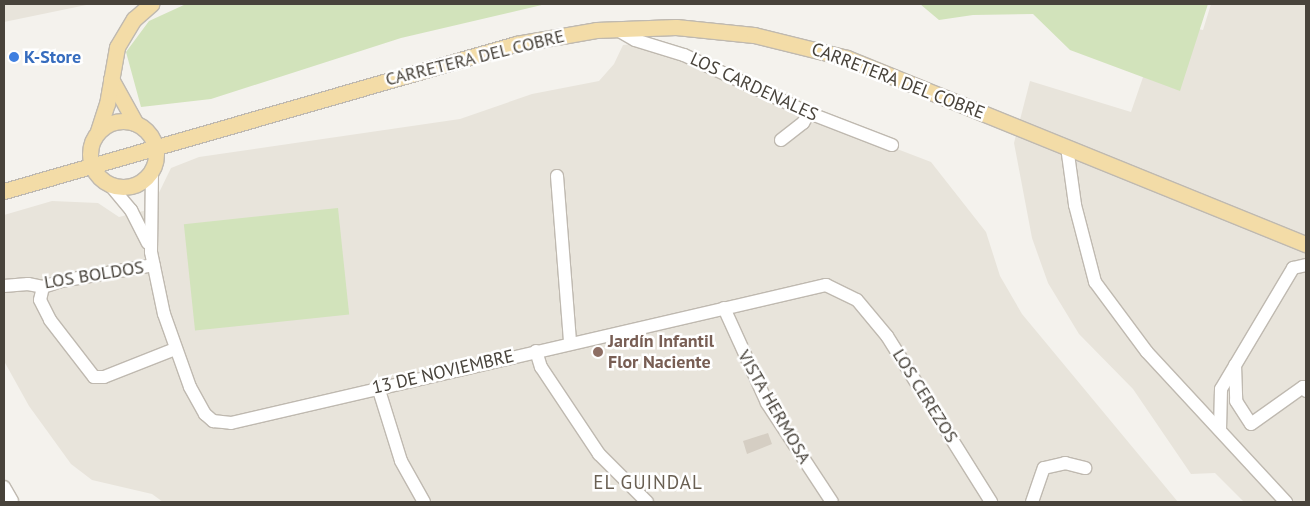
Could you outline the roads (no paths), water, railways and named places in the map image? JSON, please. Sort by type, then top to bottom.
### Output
[{"type":"main road","points":[[106,182],[91,164],[89,154],[97,133],[111,79],[114,57],[121,37],[134,19],[151,4]]},
{"type":"main road","name":"CARRETERA DEL COBRE","points":[[4,190],[510,46],[616,29],[716,30],[810,47],[865,65],[1306,244]]},
{"type":"main road","points":[[111,79],[155,146],[153,166]]},
{"type":"main road","points":[[60,173],[97,133],[119,121],[193,135]]},
{"type":"main road","points":[[60,173],[106,182],[134,185],[153,166],[193,135]]},
{"type":"street","name":"LOS CARDENALES","points":[[616,29],[635,40],[684,55],[809,113],[892,145]]},
{"type":"street","points":[[781,140],[803,123],[809,113]]},
{"type":"street","points":[[1067,147],[1075,205],[1095,282],[1146,352],[1286,502]]},
{"type":"street","name":"13 DE NOVIEMBRE","points":[[151,252],[153,166]]},
{"type":"street","points":[[557,176],[570,343]]},
{"type":"street","name":"13 DE NOVIEMBRE","points":[[106,182],[131,210],[151,252],[175,349],[202,410],[219,423],[231,423],[378,387],[820,285],[834,287],[850,295]]},
{"type":"street","name":"LOS BOLDOS","points":[[4,286],[28,284],[43,287],[61,281],[154,265]]},
{"type":"street","points":[[1220,430],[1221,389],[1293,268],[1306,265]]},
{"type":"street","points":[[43,287],[40,300],[50,320],[94,377],[104,377],[175,349]]},
{"type":"street","name":"LOS CEREZOS","points":[[850,295],[887,336],[991,502]]},
{"type":"street","name":"VISTA HERMOSA","points":[[724,308],[764,397],[832,502]]},
{"type":"street","points":[[536,351],[541,367],[599,454],[647,502]]},
{"type":"street","points":[[1235,365],[1236,401],[1251,424],[1303,387],[1306,391]]},
{"type":"street","points":[[378,387],[401,461],[424,502]]},
{"type":"street","points":[[1032,502],[1041,473],[1048,465],[1065,463],[1085,468]]},
{"type":"street","points":[[4,487],[12,501]]},
{"type":"place","name":"K-Store","points":[[14,57]]},
{"type":"place","name":"Jardín Infantil Flor Naciente","points":[[598,352]]},
{"type":"district","name":"EL GUINDAL","points":[[648,483]]}]
